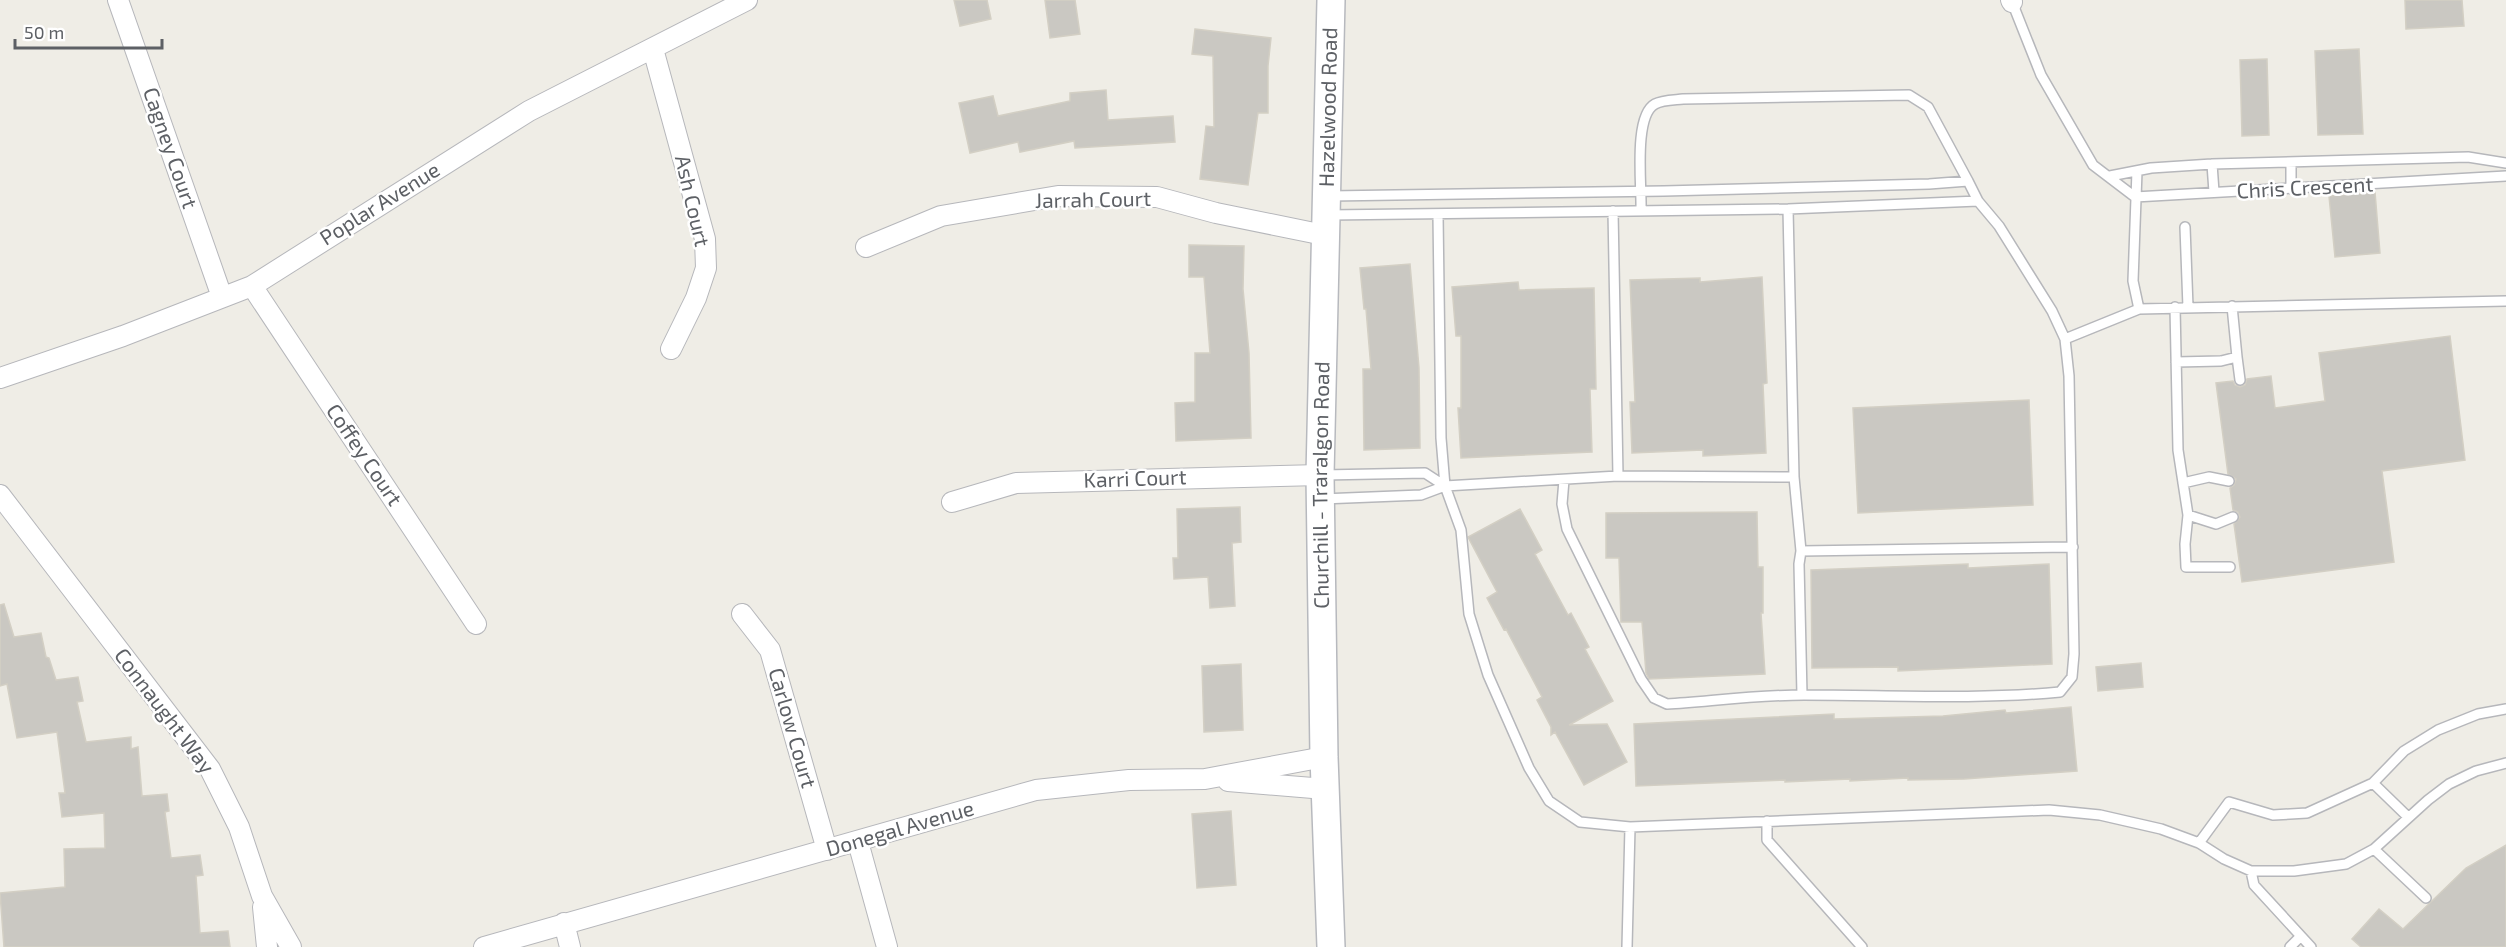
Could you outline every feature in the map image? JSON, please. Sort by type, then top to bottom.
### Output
[{"type":"main road","name":"Hazelwood Road","points":[[1326,215],[1331,0]]},
{"type":"main road","name":"Churchill - Traralgon Road","points":[[1324,757],[1320,487],[1326,215]]},
{"type":"main road","points":[[1324,757],[1331,947]]},
{"type":"street","name":"Cagney Court","points":[[118,0],[222,297]]},
{"type":"street","name":"Poplar Avenue","points":[[0,378],[123,336],[252,286],[529,111],[747,0]]},
{"type":"street","name":"Ash Court","points":[[653,49],[705,239],[706,268],[696,298],[671,348]]},
{"type":"street","name":"Jarrah Court","points":[[866,247],[941,216],[1058,196],[1157,197],[1216,213],[1326,215]]},
{"type":"street","name":"Coffey Court","points":[[252,286],[476,624]]},
{"type":"street","name":"Karri Court","points":[[952,502],[1016,483],[1320,487]]},
{"type":"street","name":"Connaught Way","points":[[0,495],[210,769],[239,827],[262,896],[291,947]]},
{"type":"street","name":"Carlow Court","points":[[742,614],[770,650],[827,850]]},
{"type":"street","name":"Donegal Avenue","points":[[484,947],[1036,790],[1129,780],[1205,779],[1324,757]]},
{"type":"street","points":[[1205,779],[1324,789]]},
{"type":"street","points":[[858,842],[887,947]]},
{"type":"street","points":[[262,896],[267,947]]},
{"type":"street","points":[[564,923],[570,947]]},
{"type":"lane","points":[[2012,1],[2041,75],[2093,165],[2135,197]]},
{"type":"lane","points":[[1564,480],[1562,504],[1567,530],[1641,679],[1654,698],[1667,704],[1802,695],[1901,697],[2060,692],[2072,677],[2074,654],[2073,547],[2069,376],[2065,339],[2052,311],[1999,226],[1978,201],[1928,107],[1909,95],[1683,99],[1654,105],[1646,114],[1641,132],[1641,210]]},
{"type":"lane","name":"Chris Crescent","points":[[2110,176],[2137,171],[2212,164],[2468,157],[2506,163]]},
{"type":"lane","points":[[2290,162],[2291,189]]},
{"type":"lane","points":[[2212,164],[2214,192]]},
{"type":"lane","points":[[2137,171],[2133,281],[2139,309]]},
{"type":"lane","name":"Chris Crescent","points":[[2135,197],[2506,176]]},
{"type":"lane","points":[[1326,215],[1601,192],[1664,192],[1968,181]]},
{"type":"lane","points":[[1601,192],[1602,211]]},
{"type":"lane","points":[[1664,192],[1664,210]]},
{"type":"lane","points":[[1326,215],[1788,209],[1978,201]]},
{"type":"lane","points":[[1788,209],[1794,477],[1801,551],[1799,564],[1802,695]]},
{"type":"lane","points":[[1613,211],[1618,476]]},
{"type":"lane","points":[[1438,215],[1441,438],[1445,486],[1461,530],[1469,614],[1488,675],[1529,768],[1549,801],[1580,822],[1630,827],[2049,810],[2100,815],[2161,829],[2199,843],[2224,859],[2251,871],[2294,871],[2346,864],[2374,849],[2408,817],[2450,784],[2476,771],[2506,763]]},
{"type":"lane","points":[[2185,227],[2188,307]]},
{"type":"lane","points":[[2065,339],[2139,309],[2506,301]]},
{"type":"lane","points":[[2232,306],[2241,380]]},
{"type":"lane","points":[[2175,307],[2178,450],[2188,515],[2185,544],[2186,567],[2230,567]]},
{"type":"lane","points":[[2176,362],[2220,361],[2237,357]]},
{"type":"lane","points":[[1320,487],[1425,473],[1445,486]]},
{"type":"lane","points":[[1320,487],[1421,495],[1445,486],[1618,476],[1794,477]]},
{"type":"lane","points":[[2184,483],[2209,477],[2229,482]]},
{"type":"lane","points":[[2188,515],[2216,524],[2233,517]]},
{"type":"lane","points":[[1801,551],[2073,547]]},
{"type":"lane","points":[[2199,843],[2229,802],[2273,815],[2307,813],[2373,783],[2404,751],[2438,730],[2478,714],[2506,709]]},
{"type":"lane","points":[[2373,783],[2408,817]]},
{"type":"lane","points":[[1767,821],[1767,840],[1862,947]]},
{"type":"lane","points":[[1627,947],[1630,827]]},
{"type":"lane","points":[[2374,849],[2426,898]]},
{"type":"lane","points":[[2251,871],[2254,885],[2311,947]]},
{"type":"lane","points":[[2290,947],[2300,937]]},
{"type":"building","points":[[954,0],[987,0],[991,19],[960,26]]},
{"type":"building","points":[[1045,0],[1075,0],[1080,34],[1050,38]]},
{"type":"building","points":[[2405,0],[2462,0],[2464,26],[2406,29]]},
{"type":"building","points":[[1195,29],[1271,38],[1268,66],[1268,113],[1258,113],[1248,185],[1200,179],[1206,126],[1214,127],[1213,56],[1192,54]]},
{"type":"building","points":[[2359,49],[2363,134],[2318,135],[2315,51]]},
{"type":"building","points":[[2267,59],[2269,135],[2242,136],[2240,60]]},
{"type":"building","points":[[1106,90],[1108,120],[1173,116],[1175,142],[1075,148],[1074,141],[1020,152],[1018,142],[970,153],[959,103],[993,96],[998,116],[1070,101],[1070,93]]},
{"type":"building","points":[[2375,192],[2380,253],[2335,257],[2329,196]]},
{"type":"building","points":[[1189,245],[1244,246],[1243,289],[1249,353],[1251,438],[1176,441],[1175,403],[1195,402],[1195,353],[1210,353],[1204,277],[1189,277]]},
{"type":"building","points":[[1410,264],[1419,368],[1420,448],[1364,450],[1363,369],[1371,369],[1360,268]]},
{"type":"building","points":[[1762,277],[1767,383],[1763,384],[1766,453],[1703,456],[1703,450],[1632,453],[1630,402],[1635,402],[1630,280],[1700,278],[1700,282]]},
{"type":"building","points":[[1518,282],[1519,290],[1594,288],[1596,389],[1590,389],[1592,452],[1461,458],[1458,408],[1461,408],[1461,336],[1456,336],[1452,287]]},
{"type":"building","points":[[2450,336],[2465,460],[2382,471],[2394,562],[2242,582],[2234,524],[2240,517],[2238,512],[2233,510],[2230,488],[2236,479],[2228,474],[2216,383],[2233,381],[2240,387],[2245,385],[2247,379],[2271,376],[2275,408],[2325,401],[2319,353]]},
{"type":"building","points":[[2029,400],[2033,505],[1858,513],[1853,408]]},
{"type":"building","points":[[1240,507],[1241,542],[1232,543],[1235,606],[1210,608],[1208,577],[1174,579],[1173,558],[1178,558],[1177,509]]},
{"type":"building","points":[[1520,509],[1542,550],[1535,554],[1568,615],[1571,613],[1589,647],[1585,649],[1613,701],[1569,725],[1607,724],[1627,762],[1584,785],[1555,732],[1551,735],[1551,727],[1537,700],[1542,697],[1487,598],[1497,592],[1468,537]]},
{"type":"building","points":[[1757,512],[1758,567],[1763,567],[1763,613],[1761,613],[1765,674],[1649,679],[1646,673],[1642,622],[1621,622],[1619,558],[1606,558],[1606,513]]},
{"type":"building","points":[[1968,564],[1968,568],[2049,564],[2052,664],[1898,671],[1898,667],[1812,668],[1811,570]]},
{"type":"building","points":[[4,604],[14,637],[41,633],[46,657],[49,658],[56,680],[78,677],[83,701],[77,702],[86,742],[131,737],[131,749],[138,747],[142,796],[167,794],[169,811],[165,812],[171,858],[200,855],[203,875],[196,876],[200,933],[228,931],[230,947],[4,947],[0,893],[65,887],[64,849],[105,848],[104,813],[62,817],[59,793],[65,793],[57,732],[17,738],[7,684],[0,686],[0,605]]},
{"type":"building","points":[[2141,663],[2143,687],[2098,691],[2096,667]]},
{"type":"building","points":[[1241,664],[1243,730],[1204,732],[1202,666]]},
{"type":"building","points":[[2071,707],[2077,771],[1964,779],[1908,780],[1908,778],[1785,782],[1785,780],[1636,786],[1634,724],[1834,714],[1834,719],[1943,716]]},
{"type":"building","points":[[1231,811],[1236,885],[1197,888],[1192,814]]},
{"type":"building","points":[[2506,845],[2506,947],[2361,947],[2352,939],[2379,909],[2403,929],[2466,868]]}]
